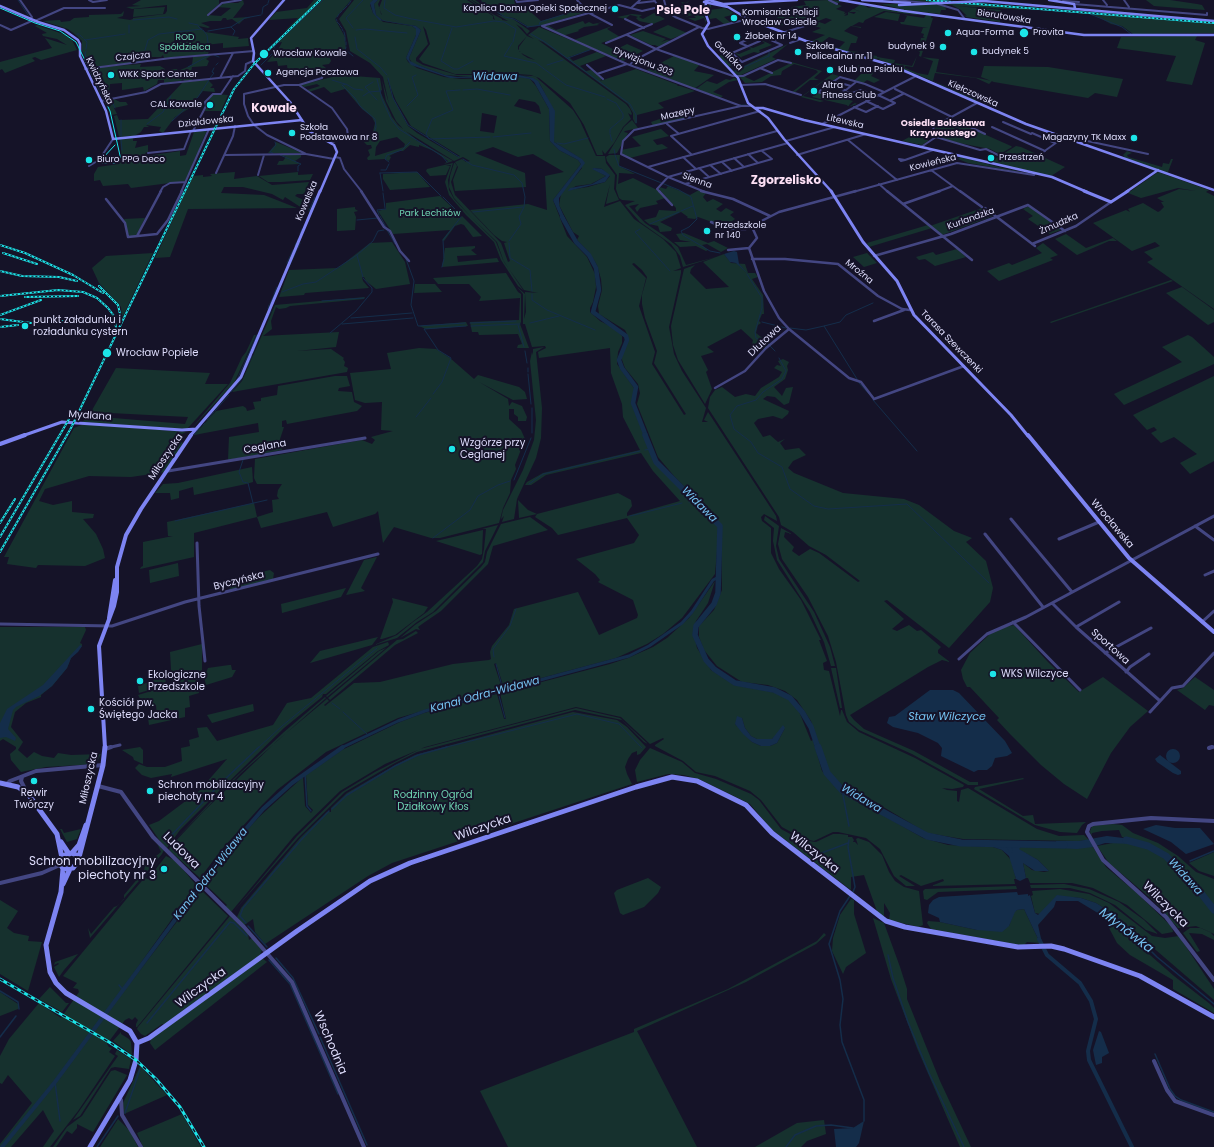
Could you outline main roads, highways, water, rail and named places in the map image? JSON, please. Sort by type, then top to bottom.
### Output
[{"type":"water","points":[[373,0],[378,0],[374,4],[376,15],[382,20],[416,26],[421,30],[409,58],[410,61],[418,65],[445,75],[457,77],[519,75],[533,78],[538,81],[555,111],[554,142],[582,159],[585,163],[559,198],[559,205],[567,223],[563,223],[553,200],[581,164],[578,160],[559,150],[550,141],[549,109],[534,82],[530,79],[517,77],[450,78],[411,65],[406,58],[416,35],[416,29],[412,26],[379,20],[373,13],[370,3]]},
{"type":"water","points":[[592,169],[602,169],[610,175],[605,182],[568,191],[570,188],[592,184],[606,176]]},
{"type":"water","points":[[734,251],[737,252],[739,264],[748,274],[736,263],[730,262],[724,254]]},
{"type":"water","points":[[80,645],[82,646],[78,652],[71,658],[67,668],[52,686],[39,696],[16,707],[13,710],[8,729],[16,738],[15,741],[6,737],[0,738],[0,723],[7,709],[43,685]]},
{"type":"water","name":"Staw Wilczyce","points":[[930,690],[953,690],[959,693],[1005,741],[1012,753],[1007,756],[995,758],[992,766],[987,770],[978,770],[974,772],[941,756],[942,748],[938,743],[918,733],[893,727],[887,723],[889,717],[895,716]]},
{"type":"water","points":[[737,716],[742,718],[745,728],[751,736],[757,739],[772,739],[783,725],[785,728],[777,743],[770,746],[761,746],[752,742],[735,724]]},
{"type":"water","points":[[1173,749],[1178,751],[1180,756],[1178,761],[1173,763],[1168,761],[1166,756],[1168,751]]},
{"type":"water","points":[[1160,755],[1181,771],[1181,774],[1178,775],[1173,773],[1157,762],[1155,759]]},
{"type":"water","points":[[1156,825],[1175,828],[1200,828],[1214,844],[1186,854],[1171,842],[1143,829]]},
{"type":"water","points":[[1107,836],[1131,839],[1133,844],[1105,843],[1093,847],[1077,849],[1058,848],[1056,841],[1079,841]]},
{"type":"water","points":[[993,847],[1021,847],[1019,849],[1038,860],[1049,871],[1035,871],[1023,863],[1026,878],[1020,881],[1016,879],[1009,856],[1002,850]]},
{"type":"water","points":[[1017,892],[1018,895],[1030,895],[1035,913],[1038,915],[1057,895],[1081,898],[1096,903],[1114,914],[1145,941],[1140,945],[1111,921],[1078,901],[1056,901],[1054,907],[1038,925],[1042,943],[1040,943],[1024,909],[1017,910],[1015,912],[1009,926],[1002,932],[977,930],[940,922],[939,918],[928,913],[929,905],[933,900],[939,897]]},
{"type":"water","points":[[1099,1031],[1101,1032],[1109,1053],[1102,1057],[1102,1063],[1096,1065],[1093,1050]]},
{"type":"water","points":[[864,1121],[859,1143],[856,1147],[836,1147],[834,1129],[853,1128]]},
{"type":"waterway","points":[[18,0],[28,15]]},
{"type":"waterway","points":[[261,65],[276,50],[274,47],[279,41],[323,0]]},
{"type":"waterway","points":[[353,28],[346,18],[363,0]]},
{"type":"waterway","points":[[385,0],[384,8],[395,15],[412,19],[456,27],[494,21],[504,22],[516,29],[513,42]]},
{"type":"waterway","points":[[348,5],[351,1]]},
{"type":"waterway","points":[[482,2],[505,17],[514,19],[528,27]]},
{"type":"waterway","points":[[262,14],[263,7],[268,4]]},
{"type":"waterway","points":[[343,10],[347,6]]},
{"type":"waterway","points":[[539,25],[540,22],[581,9]]},
{"type":"waterway","points":[[1090,14],[1122,27],[1131,34]]},
{"type":"waterway","points":[[231,27],[245,18],[261,15]]},
{"type":"waterway","points":[[133,20],[169,17],[177,19]]},
{"type":"waterway","points":[[337,22],[340,25]]},
{"type":"waterway","points":[[189,23],[198,25]]},
{"type":"waterway","points":[[129,25],[129,33]]},
{"type":"waterway","points":[[528,27],[542,25]]},
{"type":"waterway","points":[[198,26],[201,29]]},
{"type":"waterway","points":[[208,31],[231,27]]},
{"type":"waterway","points":[[231,27],[235,31],[233,35]]},
{"type":"waterway","points":[[452,28],[441,61],[454,69],[458,69],[473,61]]},
{"type":"waterway","points":[[145,50],[148,40],[159,34],[201,29]]},
{"type":"waterway","points":[[356,30],[365,29],[407,33]]},
{"type":"waterway","points":[[203,30],[207,35],[208,43],[206,44]]},
{"type":"waterway","points":[[344,32],[345,36]]},
{"type":"waterway","points":[[85,40],[125,34]]},
{"type":"waterway","points":[[531,34],[545,42],[630,104],[636,115],[636,123]]},
{"type":"waterway","points":[[80,35],[83,38]]},
{"type":"waterway","points":[[355,37],[357,49],[380,67],[387,75]]},
{"type":"waterway","points":[[85,40],[87,42],[86,49]]},
{"type":"waterway","points":[[512,43],[504,56],[536,63],[566,85],[605,97]]},
{"type":"waterway","points":[[345,51],[346,47]]},
{"type":"waterway","points":[[568,58],[592,49]]},
{"type":"waterway","points":[[86,51],[85,54],[90,67]]},
{"type":"waterway","points":[[347,51],[353,56]]},
{"type":"waterway","points":[[735,71],[769,56],[769,52]]},
{"type":"waterway","points":[[214,55],[219,57]]},
{"type":"waterway","points":[[188,67],[208,56]]},
{"type":"waterway","points":[[547,65],[563,60]]},
{"type":"waterway","points":[[210,78],[214,73],[212,72],[214,68]]},
{"type":"waterway","points":[[91,69],[98,83],[103,86]]},
{"type":"waterway","points":[[407,106],[418,95],[412,77],[416,75]]},
{"type":"waterway","points":[[388,78],[393,98],[408,125],[428,138]]},
{"type":"waterway","points":[[377,79],[380,91]]},
{"type":"waterway","points":[[172,121],[198,97],[209,80]]},
{"type":"waterway","points":[[332,80],[345,84]]},
{"type":"waterway","points":[[370,92],[365,87],[373,82]]},
{"type":"waterway","points":[[343,85],[346,84],[354,89],[363,90]]},
{"type":"waterway","points":[[342,85],[355,98],[360,106],[375,119],[376,127],[372,139]]},
{"type":"waterway","points":[[463,90],[477,89],[510,95]]},
{"type":"waterway","points":[[428,138],[426,134],[432,119],[453,110],[446,91],[460,90]]},
{"type":"waterway","points":[[107,91],[110,98]]},
{"type":"waterway","points":[[370,92],[380,91]]},
{"type":"waterway","points":[[380,91],[391,119],[399,129],[442,156],[447,162]]},
{"type":"waterway","points":[[363,96],[370,92]]},
{"type":"waterway","points":[[370,92],[377,100]]},
{"type":"waterway","points":[[147,124],[163,112],[171,96]]},
{"type":"waterway","points":[[111,99],[115,108]]},
{"type":"waterway","points":[[607,99],[616,103],[623,114],[623,118],[610,129],[610,133]]},
{"type":"waterway","points":[[740,105],[747,105]]},
{"type":"waterway","points":[[166,107],[187,107]]},
{"type":"waterway","points":[[121,120],[121,137]]},
{"type":"waterway","points":[[493,137],[531,133]]},
{"type":"waterway","points":[[610,134],[612,141]]},
{"type":"waterway","points":[[430,139],[490,137]]},
{"type":"waterway","points":[[557,143],[564,144],[588,138]]},
{"type":"waterway","points":[[121,139],[122,150]]},
{"type":"waterway","points":[[430,139],[459,157]]},
{"type":"waterway","points":[[273,153],[270,152],[276,145],[275,142]]},
{"type":"waterway","points":[[389,162],[385,159],[387,155],[402,150],[410,142]]},
{"type":"waterway","points":[[614,149],[615,154]]},
{"type":"waterway","points":[[280,155],[301,164],[298,166],[298,171]]},
{"type":"waterway","points":[[615,155],[619,166],[679,190],[691,197],[697,219],[689,227],[681,231],[683,235],[710,251],[720,253]]},
{"type":"waterway","points":[[463,159],[472,165],[514,175],[522,183],[525,197],[524,207],[519,217],[521,224],[509,241]]},
{"type":"waterway","points":[[381,170],[386,170],[389,164]]},
{"type":"waterway","points":[[383,191],[380,173],[417,172],[441,196]]},
{"type":"waterway","points":[[383,193],[385,208]]},
{"type":"waterway","points":[[309,211],[315,197]]},
{"type":"waterway","points":[[443,197],[455,209]]},
{"type":"waterway","points":[[681,211],[693,206]]},
{"type":"waterway","points":[[473,212],[523,207]]},
{"type":"waterway","points":[[379,215],[377,210],[386,209]]},
{"type":"waterway","points":[[444,258],[443,240],[461,217],[456,210]]},
{"type":"waterway","points":[[650,224],[679,212]]},
{"type":"waterway","points":[[380,216],[386,227]]},
{"type":"waterway","name":"Widawa","points":[[562,217],[576,242],[589,255],[596,268],[599,290],[593,312],[626,336],[627,340],[619,360],[622,368],[636,387],[633,403],[646,436]]},
{"type":"waterway","points":[[357,220],[378,218]]},
{"type":"waterway","points":[[300,234],[302,229]]},
{"type":"waterway","points":[[640,229],[635,232],[670,271]]},
{"type":"waterway","points":[[357,255],[373,241],[378,231],[384,230]]},
{"type":"waterway","points":[[387,230],[395,244]]},
{"type":"waterway","points":[[298,248],[300,243]]},
{"type":"waterway","points":[[509,243],[510,258],[530,270],[532,291]]},
{"type":"waterway","points":[[289,267],[297,249]]},
{"type":"waterway","points":[[287,263],[293,250]]},
{"type":"waterway","points":[[282,292],[303,284],[316,282],[357,255]]},
{"type":"waterway","points":[[357,255],[363,277]]},
{"type":"waterway","points":[[406,259],[414,281],[411,305],[418,326],[465,323]]},
{"type":"waterway","points":[[442,267],[444,259]]},
{"type":"waterway","points":[[747,274],[762,298],[762,308],[755,332],[756,338],[767,344]]},
{"type":"waterway","points":[[330,333],[356,311],[372,292],[372,288],[363,278]]},
{"type":"waterway","points":[[274,294],[277,287]]},
{"type":"waterway","points":[[532,294],[532,300],[547,310],[595,330]]},
{"type":"waterway","points":[[270,304],[274,295]]},
{"type":"waterway","points":[[322,301],[364,298]]},
{"type":"waterway","points":[[824,326],[840,322],[846,315],[873,303]]},
{"type":"waterway","points":[[268,309],[269,305]]},
{"type":"waterway","points":[[267,319],[271,311]]},
{"type":"waterway","points":[[351,318],[412,313]]},
{"type":"waterway","points":[[530,323],[559,316]]},
{"type":"waterway","points":[[342,324],[413,318]]},
{"type":"waterway","points":[[470,323],[516,321]]},
{"type":"waterway","points":[[762,322],[786,328]]},
{"type":"waterway","points":[[471,326],[520,324]]},
{"type":"waterway","points":[[518,325],[524,347]]},
{"type":"waterway","points":[[433,394],[442,382],[451,358],[438,350],[424,329],[466,326]]},
{"type":"waterway","points":[[790,328],[806,330],[824,326]]},
{"type":"waterway","points":[[824,326],[857,379]]},
{"type":"waterway","points":[[237,380],[257,335]]},
{"type":"waterway","points":[[253,353],[259,338]]},
{"type":"waterway","points":[[770,346],[775,351]]},
{"type":"waterway","points":[[525,351],[527,363]]},
{"type":"waterway","points":[[247,367],[252,356]]},
{"type":"waterway","points":[[779,358],[786,371],[782,379],[763,392],[756,400],[737,406],[730,415],[734,429],[751,442],[758,453],[782,467],[790,489],[814,506],[828,509],[907,504],[989,583]]},
{"type":"waterway","points":[[231,392],[241,380],[246,368]]},
{"type":"waterway","points":[[528,374],[531,404]]},
{"type":"waterway","points":[[859,383],[869,394]]},
{"type":"waterway","points":[[215,411],[229,395]]},
{"type":"waterway","points":[[416,417],[431,398]]},
{"type":"waterway","points":[[873,400],[917,451]]},
{"type":"waterway","points":[[532,408],[532,433]]},
{"type":"waterway","points":[[207,420],[214,412]]},
{"type":"waterway","points":[[194,435],[201,426]]},
{"type":"waterway","name":"Widawa","points":[[645,435],[656,462],[720,526],[718,593],[714,604],[696,626],[695,635],[706,660],[714,669],[735,683],[774,690],[790,698],[802,712],[811,727],[818,748]]},
{"type":"waterway","points":[[514,480],[531,438]]},
{"type":"waterway","name":"Widawa","points":[[645,450],[650,449]]},
{"type":"waterway","points":[[529,484],[543,474],[640,451]]},
{"type":"waterway","points":[[243,460],[239,472],[243,482],[248,483],[253,503]]},
{"type":"waterway","points":[[433,538],[470,510],[478,496],[498,485],[510,481]]},
{"type":"waterway","points":[[175,521],[267,500]]},
{"type":"waterway","name":"Widawa","points":[[689,502],[694,500]]},
{"type":"waterway","points":[[630,516],[682,503]]},
{"type":"waterway","name":"Kanał Odra-Widawa","points":[[343,747],[398,721],[425,711],[629,656],[649,646],[682,623],[692,612],[713,580],[719,577]]},
{"type":"waterway","points":[[494,657],[493,649],[510,626],[516,609]]},
{"type":"waterway","points":[[258,748],[282,726],[377,648]]},
{"type":"waterway","points":[[496,664],[503,690]]},
{"type":"waterway","points":[[498,692],[505,718]]},
{"type":"waterway","points":[[332,703],[340,709]]},
{"type":"waterway","points":[[343,712],[368,735]]},
{"type":"waterway","points":[[443,748],[577,714],[619,724],[642,748]]},
{"type":"waterway","points":[[165,842],[222,782],[259,747]]},
{"type":"waterway","name":"Kanał Odra-Widawa","points":[[2,1147],[55,1082],[220,859],[263,809],[292,783],[343,747]]},
{"type":"waterway","points":[[332,809],[347,795],[395,766],[418,755],[447,747]]},
{"type":"waterway","name":"Widawa","points":[[818,747],[827,773],[842,790],[927,836],[961,843],[1064,845]]},
{"type":"waterway","points":[[305,774],[307,806],[311,811]]},
{"type":"waterway","points":[[842,790],[849,826]]},
{"type":"waterway","points":[[246,923],[240,916],[243,908],[301,840],[329,811]]},
{"type":"waterway","points":[[849,840],[848,847],[855,887],[853,892]]},
{"type":"waterway","name":"Widawa","points":[[1126,840],[1148,846],[1166,856],[1197,888],[1214,910]]},
{"type":"waterway","points":[[805,848],[819,854],[848,843]]},
{"type":"waterway","name":"Widawa","points":[[1008,845],[1012,847]]},
{"type":"waterway","name":"Widawa","points":[[1008,845],[1011,851]]},
{"type":"waterway","points":[[1190,861],[1214,851]]},
{"type":"waterway","name":"Widawa","points":[[1177,867],[1181,865]]},
{"type":"waterway","points":[[850,896],[840,911],[829,944],[840,980],[843,999],[840,1025],[842,1042],[864,1100],[864,1121]]},
{"type":"waterway","points":[[147,1023],[230,922],[234,923],[247,936]]},
{"type":"waterway","points":[[248,926],[267,947]]},
{"type":"waterway","points":[[1039,939],[1047,955],[1080,983],[1091,1001],[1096,1019],[1088,1051],[1089,1060],[1132,1147]]},
{"type":"waterway","name":"Młynówka","points":[[1143,943],[1157,957],[1214,1004]]},
{"type":"waterway","points":[[888,955],[893,978],[908,1022],[929,1073],[964,1147]]},
{"type":"waterway","points":[[276,958],[293,978],[319,1034]]},
{"type":"waterway","points":[[269,960],[290,984],[338,1094]]},
{"type":"waterway","name":"Kanał Odra-Widawa","points":[[119,985],[123,990]]},
{"type":"waterway","points":[[0,991],[18,1002],[19,1009]]},
{"type":"waterway","points":[[0,1037],[16,1016]]},
{"type":"waterway","points":[[320,1037],[367,1145]]},
{"type":"waterway","points":[[1155,1054],[1170,1089],[1175,1096],[1181,1100],[1214,1112]]},
{"type":"waterway","points":[[125,1113],[140,1069]]},
{"type":"waterway","points":[[55,1082],[60,1121]]},
{"type":"waterway","points":[[97,1147],[118,1116]]},
{"type":"waterway","points":[[786,1147],[795,1135],[816,1126],[831,1125],[853,1128]]},
{"type":"tram line","points":[[0,8],[35,23],[60,31],[76,42],[110,111],[121,160],[117,163],[102,163],[101,160],[115,145]]},
{"type":"railway","points":[[0,552],[71,428],[234,89],[254,64],[320,0]]},
{"type":"railway","points":[[927,0],[1214,23]]},
{"type":"railway","points":[[0,245],[25,253],[73,275],[103,293]]},
{"type":"railway","points":[[3,253],[37,264]]},
{"type":"railway","points":[[0,271],[22,276],[59,277],[77,281]]},
{"type":"railway","points":[[99,286],[118,305],[120,314],[119,322]]},
{"type":"railway","points":[[0,296],[58,290],[83,292],[97,298],[108,308],[114,316],[116,327]]},
{"type":"railway","points":[[25,297],[78,296]]},
{"type":"railway","points":[[0,315],[41,300]]},
{"type":"railway","points":[[0,319],[31,323],[82,320]]},
{"type":"railway","points":[[0,327],[18,325]]},
{"type":"railway","points":[[0,537],[72,414]]},
{"type":"railway","points":[[0,523],[15,499]]},
{"type":"railway","points":[[0,979],[109,1042],[136,1060],[156,1079],[180,1107],[204,1147]]},
{"type":"place","name":"Kaplica Domu Opieki Społecznej","points":[[615,9]]},
{"type":"place","name":"Komisariat Policji Wrocław Osiedle","points":[[734,18]]},
{"type":"place","name":"Aqua-Forma","points":[[948,33]]},
{"type":"place","name":"Provita","points":[[1024,33]]},
{"type":"place","name":"Żłobek nr 14","points":[[737,37]]},
{"type":"place","name":"budynek 9","points":[[943,47]]},
{"type":"place","name":"Szkoła Policealna nr 11","points":[[798,52]]},
{"type":"place","name":"budynek 5","points":[[974,52]]},
{"type":"place","name":"Wrocław Kowale","points":[[264,54]]},
{"type":"place","name":"Klub na Psiaku","points":[[830,70]]},
{"type":"place","name":"Agencja Pocztowa","points":[[268,73]]},
{"type":"place","name":"WKK Sport Center","points":[[111,75]]},
{"type":"place","name":"Altra Fitness Club","points":[[814,91]]},
{"type":"place","name":"CAL Kowale","points":[[210,105]]},
{"type":"place","name":"Szkoła Podstawowa nr 8","points":[[292,133]]},
{"type":"place","name":"Magazyny TK Maxx","points":[[1134,138]]},
{"type":"place","name":"Przestrzeń","points":[[991,158]]},
{"type":"place","name":"Biuro PPG Deco","points":[[89,160]]},
{"type":"place","name":"Przedszkole nr 140","points":[[707,231]]},
{"type":"place","name":"punkt załadunku i rozładunku cystern","points":[[25,326]]},
{"type":"place","name":"Wrocław Popiele","points":[[107,353]]},
{"type":"place","name":"Wzgórze przy Ceglanej","points":[[452,449]]},
{"type":"place","name":"WKS Wilczyce","points":[[993,674]]},
{"type":"place","name":"Ekologiczne Przedszkole","points":[[140,681]]},
{"type":"place","name":"Kościół pw. Świętego Jacka","points":[[91,709]]},
{"type":"place","name":"Rewir Twórczy","points":[[34,781]]},
{"type":"place","name":"Schron mobilizacyjny piechoty nr 4","points":[[150,791]]},
{"type":"place","name":"Schron mobilizacyjny piechoty nr 3","points":[[164,869]]},
{"type":"district","name":"Psie Pole","points":[[683,11]]},
{"type":"district","name":"Kowale","points":[[274,109]]},
{"type":"district","name":"Osiedle Bolesława Krzywoustego","points":[[943,130]]},
{"type":"district","name":"Zgorzelisko","points":[[786,181]]},
{"type":"park label","name":"ROD Spółdzielca","points":[[185,44]]},
{"type":"park label","name":"Park Lechitów","points":[[430,214]]},
{"type":"park label","name":"Rodzinny Ogród Działkowy Kłos","points":[[433,800]]}]
